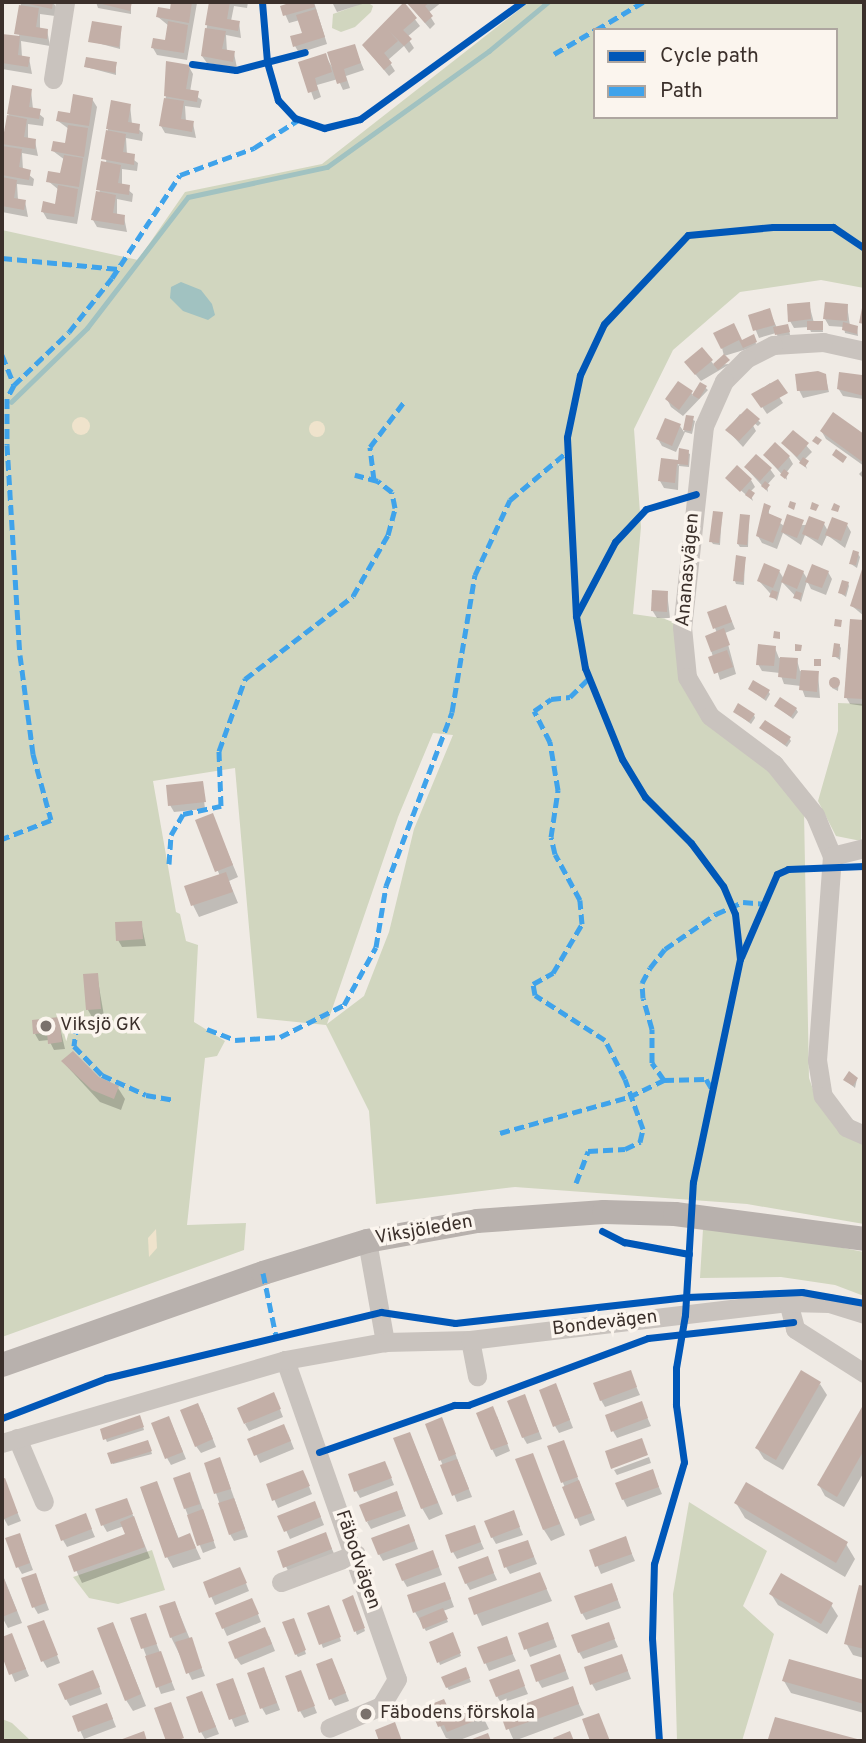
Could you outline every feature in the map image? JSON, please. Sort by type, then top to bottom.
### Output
[{"type":"main road","name":"Viksjöleden","points":[[2,1365],[199,1293],[367,1241],[477,1221],[604,1212],[758,1222],[864,1239]]},
{"type":"street","points":[[53,79],[65,2]]},
{"type":"street","name":"Ananasvägen","points":[[864,351],[823,342],[774,345],[746,359],[724,382],[704,426],[682,627],[687,677],[710,716],[774,764],[815,815],[832,856],[817,1060],[823,1096],[846,1127],[864,1135]]},
{"type":"street","points":[[832,856],[864,848]]},
{"type":"street","points":[[367,1241],[385,1342]]},
{"type":"street","points":[[788,1302],[795,1329],[864,1373]]},
{"type":"street","name":"Bondevägen","points":[[10,1440],[285,1360],[385,1342],[470,1340],[788,1302],[829,1303],[864,1314]]},
{"type":"street","points":[[470,1340],[477,1376]]},
{"type":"street","name":"Fäbodvägen","points":[[285,1360],[356,1554],[397,1679],[381,1706],[329,1728]]},
{"type":"street","points":[[10,1440],[44,1502]]},
{"type":"street","points":[[281,1582],[356,1554]]},
{"type":"green space","points":[[367,2],[373,6],[371,12],[355,27],[341,32],[332,28],[333,14]]},
{"type":"green space","points":[[529,2],[864,2],[864,288],[821,280],[740,292],[673,350],[634,429],[641,527],[633,614],[675,620],[682,680],[768,768],[804,812],[809,1078],[818,1104],[864,1140],[864,1224],[747,1204],[515,1187],[376,1204],[369,1111],[326,1025],[257,1018],[235,768],[153,781],[176,912],[180,914],[186,941],[198,945],[194,1022],[225,1041],[217,1056],[205,1058],[187,1225],[246,1223],[244,1250],[2,1337],[2,230],[138,260],[185,192],[322,164]],"holes":[[[433,733],[453,735],[414,829],[389,932],[364,996],[327,1024],[398,817]]]},
{"type":"green space","points":[[838,703],[864,704],[861,841],[836,836],[818,801],[838,731]]},
{"type":"green space","points":[[703,1229],[766,1233],[864,1252],[864,1296],[835,1285],[781,1277],[700,1278]]},
{"type":"green space","points":[[689,1502],[767,1551],[743,1606],[774,1634],[742,1741],[677,1741],[673,1594]]},
{"type":"green space","points":[[152,1550],[165,1590],[118,1604],[89,1598],[73,1577]]},
{"type":"green space","points":[[2,1719],[12,1723],[31,1741],[2,1741]]},
{"type":"sand","points":[[81,417],[89,422],[90,426],[85,434],[81,435],[73,430],[72,426],[77,418]]},
{"type":"sand","points":[[317,421],[325,429],[317,437],[309,429]]},
{"type":"sand","points":[[156,1229],[157,1248],[149,1257],[148,1238]]},
{"type":"water","points":[[181,282],[201,290],[212,304],[215,315],[208,320],[183,311],[170,298],[171,287]]},
{"type":"building","points":[[19,2],[53,2],[52,9]]},
{"type":"building","points":[[94,2],[132,2],[130,11]]},
{"type":"building","points":[[171,2],[192,2],[189,23],[156,17],[158,7],[170,9]]},
{"type":"building","points":[[209,2],[230,2],[227,19],[240,21],[238,31],[205,25]]},
{"type":"building","points":[[292,2],[313,2],[315,7],[283,16],[280,6]]},
{"type":"building","points":[[404,2],[417,18],[403,30],[412,39],[404,46],[389,31],[398,41],[384,53],[392,63],[384,70],[362,45]]},
{"type":"building","points":[[406,2],[430,2],[425,6],[433,16],[425,23]]},
{"type":"building","points":[[19,5],[39,8],[36,27],[48,29],[47,39],[14,34]]},
{"type":"building","points":[[316,9],[325,37],[293,47],[290,36],[302,33],[296,15]]},
{"type":"building","points":[[92,21],[122,26],[119,47],[88,42]]},
{"type":"building","points":[[168,21],[188,25],[184,53],[151,48],[153,38],[165,40]]},
{"type":"building","points":[[205,28],[226,31],[222,49],[235,51],[233,62],[201,56]]},
{"type":"building","points":[[2,34],[20,36],[18,55],[30,57],[28,67],[2,63]]},
{"type":"building","points":[[355,44],[361,63],[344,69],[347,81],[337,84],[327,52]]},
{"type":"building","points":[[326,53],[332,72],[315,78],[318,90],[308,93],[298,62]]},
{"type":"building","points":[[86,57],[117,62],[115,73],[84,67]]},
{"type":"building","points":[[166,61],[190,65],[186,89],[199,91],[197,102],[164,96]]},
{"type":"building","points":[[12,85],[32,89],[29,107],[41,109],[39,119],[7,114]]},
{"type":"building","points":[[73,94],[93,98],[89,126],[56,121],[58,111],[70,113]]},
{"type":"building","points":[[164,98],[184,101],[181,119],[194,121],[192,132],[159,126]]},
{"type":"building","points":[[111,100],[131,104],[128,122],[140,124],[139,134],[106,129]]},
{"type":"building","points":[[7,115],[27,119],[24,137],[36,139],[35,149],[2,144]]},
{"type":"building","points":[[68,125],[88,128],[84,157],[51,151],[53,141],[65,143]]},
{"type":"building","points":[[106,130],[126,134],[123,152],[135,154],[134,165],[101,159]]},
{"type":"building","points":[[2,146],[22,149],[19,167],[31,170],[29,180],[2,175]]},
{"type":"building","points":[[64,155],[83,158],[79,187],[46,182],[48,171],[60,173]]},
{"type":"building","points":[[101,161],[121,165],[118,183],[130,185],[129,195],[96,190]]},
{"type":"building","points":[[2,177],[17,180],[14,198],[26,200],[24,210],[2,206]]},
{"type":"building","points":[[58,185],[78,189],[74,217],[41,212],[43,201],[55,204]]},
{"type":"building","points":[[96,191],[116,195],[113,213],[125,215],[124,225],[91,220]]},
{"type":"building","points":[[810,302],[811,319],[788,322],[787,304]]},
{"type":"building","points":[[825,302],[848,304],[847,321],[823,319]]},
{"type":"building","points":[[864,303],[864,324],[859,323]]},
{"type":"building","points":[[770,308],[775,325],[753,331],[748,315]]},
{"type":"building","points":[[807,321],[823,321],[823,330],[807,330]]},
{"type":"building","points":[[843,322],[858,326],[857,334],[842,330]]},
{"type":"building","points":[[734,323],[742,340],[754,334],[757,342],[743,348],[739,340],[721,349],[713,333]]},
{"type":"building","points":[[788,324],[790,332],[775,335],[773,327]]},
{"type":"building","points":[[702,347],[713,360],[695,375],[684,362]]},
{"type":"building","points":[[724,354],[730,360],[718,370],[713,364]]},
{"type":"building","points":[[818,371],[826,374],[828,390],[797,391],[795,374]]},
{"type":"building","points":[[839,372],[862,375],[864,396],[837,389]]},
{"type":"building","points":[[778,379],[788,393],[761,408],[751,394]]},
{"type":"building","points":[[678,381],[693,391],[679,410],[665,399]]},
{"type":"building","points":[[700,382],[707,386],[699,399],[692,395]]},
{"type":"building","points":[[747,408],[760,419],[739,441],[725,430]]},
{"type":"building","points":[[833,412],[864,434],[864,463],[820,431]]},
{"type":"building","points":[[686,415],[694,416],[691,431],[683,430]]},
{"type":"building","points":[[665,418],[681,424],[672,446],[656,439]]},
{"type":"building","points":[[793,430],[809,443],[797,457],[781,443]]},
{"type":"building","points":[[816,436],[822,440],[818,445],[812,441]]},
{"type":"building","points":[[775,442],[790,456],[778,469],[763,455]]},
{"type":"building","points":[[679,448],[689,450],[688,465],[677,464],[675,483],[658,481],[661,458],[678,460]]},
{"type":"building","points":[[836,449],[847,457],[843,463],[832,455]]},
{"type":"building","points":[[756,454],[772,468],[760,481],[744,467]]},
{"type":"building","points":[[803,457],[809,461],[805,467],[799,463]]},
{"type":"building","points":[[737,465],[752,479],[740,492],[725,478]]},
{"type":"building","points":[[784,469],[789,473],[785,479],[780,475]]},
{"type":"building","points":[[765,481],[770,485],[766,490],[761,486]]},
{"type":"building","points":[[749,489],[755,493],[751,499],[745,495]]},
{"type":"building","points":[[790,501],[796,503],[794,510],[788,507]]},
{"type":"building","points":[[812,502],[819,505],[816,511],[810,509]]},
{"type":"building","points":[[764,503],[771,506],[768,513],[782,519],[773,543],[756,536]]},
{"type":"building","points":[[834,503],[840,506],[838,512],[831,510]]},
{"type":"building","points":[[713,511],[723,512],[719,543],[709,542]]},
{"type":"building","points":[[740,514],[750,515],[747,545],[737,544]]},
{"type":"building","points":[[787,514],[804,520],[797,538],[781,532]]},
{"type":"building","points":[[809,516],[825,522],[818,540],[802,534]]},
{"type":"building","points":[[832,517],[848,523],[841,541],[825,535]]},
{"type":"building","points":[[853,550],[859,552],[856,565],[849,564]]},
{"type":"building","points":[[736,555],[746,557],[743,582],[733,581]]},
{"type":"building","points":[[764,563],[780,570],[773,588],[757,581]]},
{"type":"building","points":[[864,563],[864,611],[850,606]]},
{"type":"building","points":[[788,564],[804,571],[797,589],[781,582]]},
{"type":"building","points":[[812,564],[829,571],[822,588],[805,582]]},
{"type":"building","points":[[842,580],[849,582],[845,595],[838,593]]},
{"type":"building","points":[[652,590],[668,591],[667,612],[651,611]]},
{"type":"building","points":[[772,590],[778,592],[776,599],[769,597]]},
{"type":"building","points":[[796,591],[802,593],[800,600],[793,598]]},
{"type":"building","points":[[726,605],[732,622],[713,629],[707,612]]},
{"type":"building","points":[[835,619],[842,620],[841,627],[834,626]]},
{"type":"building","points":[[850,619],[864,620],[864,699],[844,698]]},
{"type":"building","points":[[724,628],[730,645],[711,652],[705,636]]},
{"type":"building","points":[[774,631],[780,632],[780,639],[773,638]]},
{"type":"building","points":[[834,643],[840,644],[839,657],[832,657]]},
{"type":"building","points":[[758,644],[776,646],[774,666],[756,665]]},
{"type":"building","points":[[795,644],[802,645],[801,651],[795,651]]},
{"type":"building","points":[[727,650],[733,667],[714,674],[708,657]]},
{"type":"building","points":[[780,657],[798,658],[796,679],[778,677]]},
{"type":"building","points":[[814,659],[821,659],[821,666],[814,666]]},
{"type":"building","points":[[801,670],[819,671],[817,692],[799,690]]},
{"type":"building","points":[[834,677],[838,678],[838,686],[834,687],[830,686],[829,682],[830,678]]},
{"type":"building","points":[[753,680],[770,690],[764,699],[748,689]]},
{"type":"building","points":[[780,697],[797,708],[791,717],[774,706]]},
{"type":"building","points":[[738,703],[755,714],[749,722],[733,712]]},
{"type":"building","points":[[765,720],[791,737],[785,745],[759,728]]},
{"type":"building","points":[[203,781],[206,802],[168,806],[166,785]]},
{"type":"building","points":[[213,813],[233,865],[215,872],[195,820]]},
{"type":"building","points":[[226,872],[233,892],[191,906],[184,886]]},
{"type":"building","points":[[142,921],[143,939],[116,941],[115,922]]},
{"type":"building","points":[[98,973],[101,1009],[86,1010],[83,974]]},
{"type":"building","name":"Viksjö GK","points":[[59,1017],[62,1042],[48,1044],[47,1033],[33,1034],[32,1020]]},
{"type":"building","points":[[73,1051],[99,1077],[119,1086],[114,1099],[92,1090],[61,1061]]},
{"type":"building","points":[[849,1071],[858,1078],[853,1086],[843,1080]]},
{"type":"building","points":[[631,1370],[637,1387],[600,1401],[593,1383]]},
{"type":"building","points":[[801,1370],[821,1382],[776,1460],[755,1448]]},
{"type":"building","points":[[556,1383],[570,1420],[553,1427],[539,1390]]},
{"type":"building","points":[[274,1392],[281,1409],[244,1424],[237,1408]]},
{"type":"building","points":[[525,1394],[539,1432],[522,1438],[507,1401]]},
{"type":"building","points":[[642,1401],[648,1418],[611,1432],[605,1415]]},
{"type":"building","points":[[198,1403],[213,1439],[195,1447],[180,1410]]},
{"type":"building","points":[[493,1406],[508,1444],[491,1450],[476,1413]]},
{"type":"building","points":[[862,1407],[864,1450],[837,1497],[817,1485]]},
{"type":"building","points":[[140,1415],[144,1427],[103,1440],[100,1429]]},
{"type":"building","points":[[169,1416],[183,1452],[165,1459],[151,1423]]},
{"type":"building","points":[[442,1417],[456,1454],[439,1461],[425,1424]]},
{"type":"building","points":[[284,1424],[291,1441],[254,1456],[247,1439]]},
{"type":"building","points":[[410,1432],[438,1503],[421,1509],[393,1438]]},
{"type":"building","points":[[642,1438],[648,1455],[611,1469],[605,1451]]},
{"type":"building","points":[[148,1440],[152,1451],[111,1464],[107,1453]]},
{"type":"building","points":[[564,1440],[578,1477],[561,1483],[547,1446]]},
{"type":"building","points":[[533,1453],[560,1524],[543,1530],[515,1459]]},
{"type":"building","points":[[220,1457],[231,1489],[214,1494],[204,1463]]},
{"type":"building","points":[[457,1459],[469,1489],[452,1496],[440,1465]]},
{"type":"building","points":[[385,1461],[392,1478],[354,1492],[348,1474]]},
{"type":"building","points":[[653,1469],[659,1487],[622,1500],[615,1483]]},
{"type":"building","points":[[303,1470],[310,1486],[272,1501],[266,1484]]},
{"type":"building","points":[[190,1472],[200,1504],[184,1509],[173,1478]]},
{"type":"building","points":[[5,1478],[18,1513],[2,1520],[2,1479]]},
{"type":"building","points":[[579,1480],[592,1513],[575,1519],[562,1487]]},
{"type":"building","points":[[157,1481],[178,1538],[190,1533],[196,1548],[165,1558],[140,1487]]},
{"type":"building","points":[[746,1482],[848,1542],[836,1563],[734,1503]]},
{"type":"building","points":[[397,1491],[403,1509],[366,1522],[359,1505]]},
{"type":"building","points":[[127,1498],[133,1514],[101,1526],[95,1509]]},
{"type":"building","points":[[234,1498],[245,1529],[229,1535],[218,1503]]},
{"type":"building","points":[[315,1501],[321,1517],[284,1532],[277,1516]]},
{"type":"building","points":[[203,1509],[214,1541],[197,1546],[187,1515]]},
{"type":"building","points":[[514,1510],[520,1527],[491,1538],[484,1521]]},
{"type":"building","points":[[86,1513],[92,1529],[61,1541],[55,1525]]},
{"type":"building","points":[[134,1516],[145,1547],[74,1572],[68,1556],[125,1534],[120,1522]]},
{"type":"building","points":[[409,1524],[415,1541],[378,1555],[371,1538]]},
{"type":"building","points":[[475,1525],[481,1542],[451,1553],[445,1535]]},
{"type":"building","points":[[326,1532],[332,1549],[283,1568],[277,1551]]},
{"type":"building","points":[[20,1533],[30,1563],[16,1568],[5,1538]]},
{"type":"building","points":[[626,1536],[632,1554],[595,1567],[589,1550]]},
{"type":"building","points":[[528,1540],[534,1557],[504,1568],[498,1550]]},
{"type":"building","points":[[433,1550],[439,1567],[402,1581],[395,1564]]},
{"type":"building","points":[[488,1556],[494,1573],[465,1584],[458,1567]]},
{"type":"building","points":[[240,1567],[247,1583],[209,1598],[203,1582]]},
{"type":"building","points":[[540,1572],[547,1589],[474,1615],[468,1598]]},
{"type":"building","points":[[36,1573],[46,1603],[32,1608],[21,1578]]},
{"type":"building","points":[[781,1573],[833,1603],[821,1624],[769,1594]]},
{"type":"building","points":[[2,1574],[17,1611],[2,1617]]},
{"type":"building","points":[[445,1582],[451,1599],[413,1613],[407,1595]]},
{"type":"building","points":[[612,1583],[618,1600],[581,1614],[574,1596]]},
{"type":"building","points":[[859,1585],[864,1586],[864,1649],[844,1644]]},
{"type":"building","points":[[353,1595],[365,1628],[354,1632],[342,1600]]},
{"type":"building","points":[[252,1598],[259,1614],[222,1629],[215,1613]]},
{"type":"building","points":[[175,1601],[186,1632],[170,1638],[159,1606]]},
{"type":"building","points":[[329,1605],[341,1637],[319,1645],[307,1613]]},
{"type":"building","points":[[443,1608],[448,1619],[423,1629],[419,1618]]},
{"type":"building","points":[[146,1613],[157,1644],[141,1649],[130,1618]]},
{"type":"building","points":[[294,1618],[306,1650],[295,1655],[282,1622]]},
{"type":"building","points":[[44,1620],[58,1655],[41,1662],[27,1626]]},
{"type":"building","points":[[113,1622],[141,1694],[125,1701],[97,1628]]},
{"type":"building","points":[[548,1622],[554,1639],[524,1650],[518,1633]]},
{"type":"building","points":[[609,1622],[615,1639],[578,1653],[571,1635]]},
{"type":"building","points":[[265,1627],[272,1644],[235,1659],[228,1642]]},
{"type":"building","points":[[453,1632],[461,1653],[437,1663],[429,1642]]},
{"type":"building","points":[[12,1633],[26,1669],[9,1675],[2,1656],[2,1637]]},
{"type":"building","points":[[507,1636],[513,1654],[484,1664],[477,1647]]},
{"type":"building","points":[[192,1637],[202,1668],[186,1674],[175,1642]]},
{"type":"building","points":[[161,1651],[172,1682],[156,1688],[145,1656]]},
{"type":"building","points":[[560,1654],[566,1671],[536,1682],[530,1665]]},
{"type":"building","points":[[622,1654],[628,1671],[590,1685],[584,1667]]},
{"type":"building","points":[[332,1658],[346,1693],[329,1700],[316,1664]]},
{"type":"building","points":[[789,1659],[864,1680],[864,1704],[782,1681]]},
{"type":"building","points":[[264,1667],[277,1703],[260,1709],[247,1673]]},
{"type":"building","points":[[466,1667],[470,1678],[446,1688],[441,1677]]},
{"type":"building","points":[[519,1669],[525,1686],[496,1697],[489,1680]]},
{"type":"building","points":[[93,1670],[100,1687],[65,1700],[58,1684]]},
{"type":"building","points":[[301,1670],[315,1706],[298,1712],[285,1676]]},
{"type":"building","points":[[233,1678],[246,1714],[229,1720],[216,1684]]},
{"type":"building","points":[[573,1686],[579,1704],[506,1730],[500,1713]]},
{"type":"building","points":[[202,1691],[216,1727],[199,1733],[186,1697]]},
{"type":"building","points":[[444,1699],[450,1712],[477,1701],[484,1717],[447,1732],[444,1725],[438,1727],[429,1705]]},
{"type":"building","points":[[171,1702],[184,1738],[166,1741],[154,1708]]},
{"type":"building","points":[[107,1703],[113,1719],[78,1732],[72,1716]]},
{"type":"building","points":[[599,1713],[610,1741],[590,1741],[582,1719]]},
{"type":"building","points":[[775,1717],[861,1740],[861,1741],[768,1739]]},
{"type":"building","points":[[395,1722],[402,1741],[379,1741],[375,1730]]},
{"type":"building","points":[[144,1731],[147,1741],[117,1741]]},
{"type":"building","points":[[570,1731],[574,1741],[555,1741],[553,1738]]},
{"type":"building","points":[[488,1733],[491,1741],[467,1741]]},
{"type":"waterway","points":[[11,402],[87,328],[188,197],[327,167],[489,51],[548,2]]},
{"type":"marked path","points":[[599,28],[643,2]]},
{"type":"marked path","points":[[554,54],[593,31]]},
{"type":"marked path","points":[[14,385],[69,332],[112,278],[180,175],[254,148],[300,119]]},
{"type":"marked path","points":[[2,258],[118,269]]},
{"type":"marked path","points":[[2,355],[14,385],[7,398],[7,445],[20,655],[33,754],[51,820],[2,839]]},
{"type":"marked path","points":[[374,480],[370,447],[404,402]]},
{"type":"marked path","points":[[207,1029],[235,1040],[280,1037],[344,1005],[376,947],[386,886],[452,712],[475,575],[510,500],[567,452]]},
{"type":"marked path","points":[[169,864],[171,835],[183,814],[221,806],[219,751],[245,679],[353,596],[388,535],[395,508],[392,492],[378,481],[355,475]]},
{"type":"marked path","points":[[576,1183],[588,1151],[625,1149],[640,1142],[643,1129],[625,1079],[605,1040],[535,995],[533,984],[553,973],[582,924],[580,900],[555,854],[551,837],[558,790],[550,742],[534,711],[551,699],[570,697],[589,678]]},
{"type":"marked path","points":[[664,1080],[652,1063],[652,1029],[643,998],[642,983],[650,968],[665,949],[716,914],[743,902],[764,904]]},
{"type":"marked path","points":[[77,1024],[74,1046],[102,1075],[146,1095],[175,1100]]},
{"type":"marked path","points":[[500,1133],[629,1097],[664,1080],[706,1079],[712,1089]]},
{"type":"marked path","points":[[263,1273],[276,1336]]},
{"type":"cycle path","points":[[262,2],[267,62],[278,100],[295,118],[324,128],[360,119],[522,2]]},
{"type":"cycle path","points":[[192,64],[236,70],[305,52]]},
{"type":"cycle path","points":[[659,1741],[652,1638],[654,1564],[684,1462],[676,1405],[676,1368],[685,1315],[693,1182],[740,959],[735,914],[723,886],[691,843],[645,797],[622,759],[585,668],[576,616],[567,437],[580,375],[604,324],[688,235],[773,227],[833,227],[864,248]]},
{"type":"cycle path","points":[[576,616],[615,542],[646,509],[696,494]]},
{"type":"cycle path","points":[[741,957],[777,874],[788,869],[864,866]]},
{"type":"cycle path","points":[[602,1231],[624,1242],[689,1254]]},
{"type":"cycle path","points":[[2,1418],[106,1378],[381,1312],[455,1323],[687,1297],[802,1292],[864,1303]]},
{"type":"cycle path","points":[[319,1452],[454,1405],[468,1405],[648,1338],[793,1322]]},
{"type":"place","name":"Viksjö GK","points":[[46,1026]]},
{"type":"place","name":"Fäbodens förskola","points":[[366,1714]]}]
